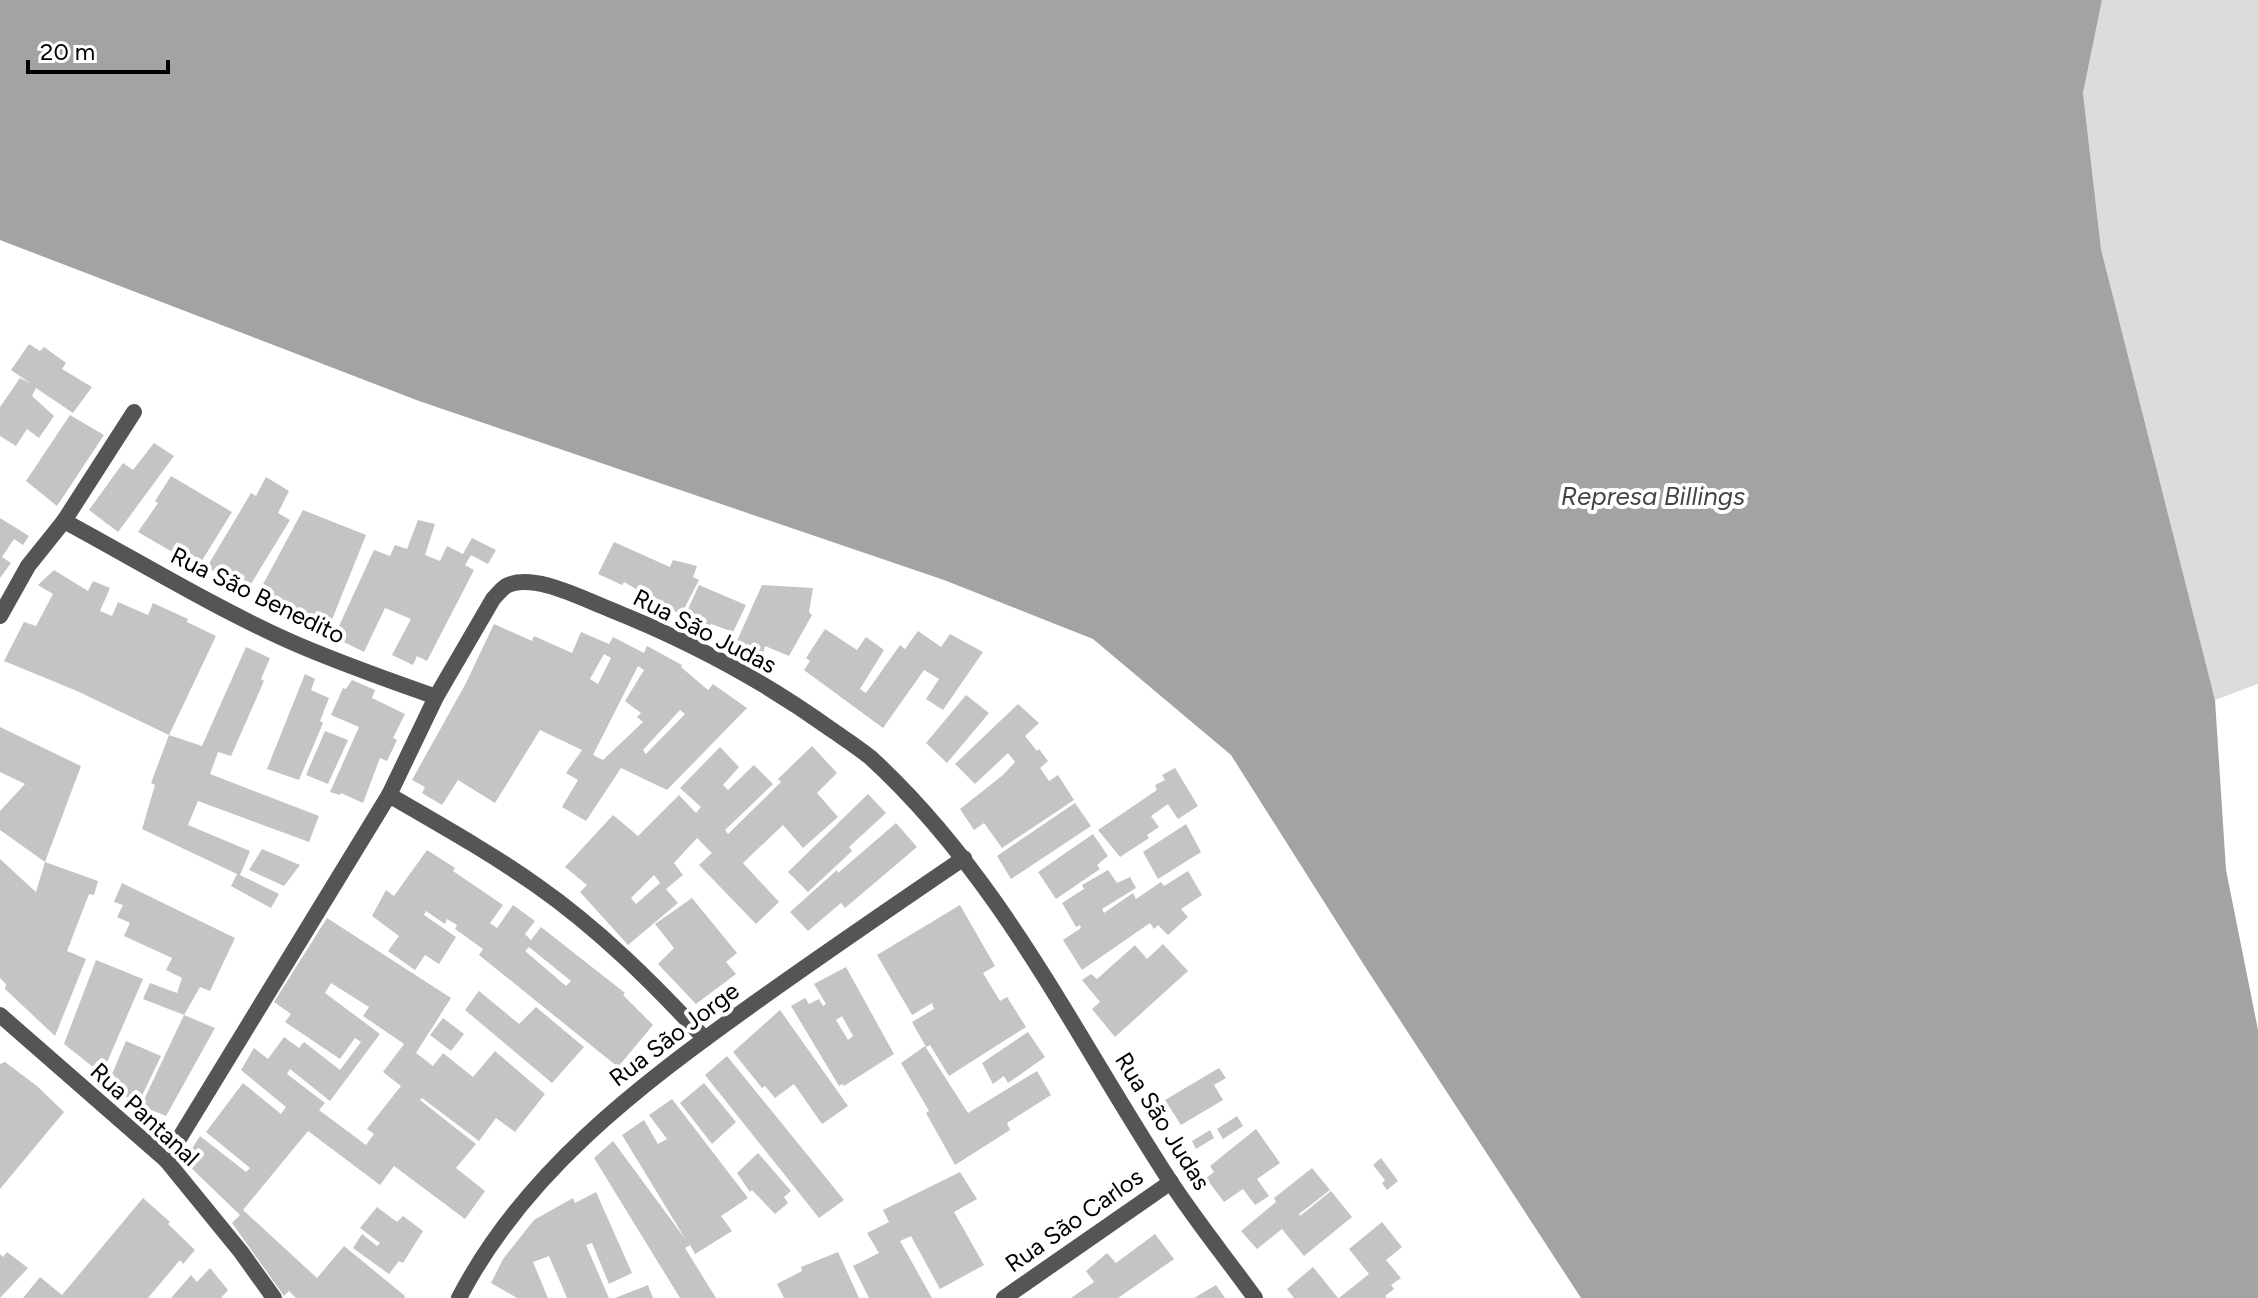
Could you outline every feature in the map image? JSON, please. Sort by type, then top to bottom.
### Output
[{"type":"street","points":[[0,616],[28,566],[64,521],[134,412]]},
{"type":"street","name":"Rua São Benedito","points":[[64,521],[285,639],[340,663],[436,697]]},
{"type":"street","name":"Rua São Judas","points":[[166,1160],[389,795],[436,697],[493,599],[504,587],[533,582],[633,619],[724,663],[806,711],[869,757],[964,858],[1028,949],[1171,1182],[1255,1298]]},
{"type":"street","points":[[389,795],[537,885],[626,959],[705,1039]]},
{"type":"street","name":"Rua São Jorge","points":[[459,1298],[475,1267],[539,1183],[601,1119],[838,943],[964,858]]},
{"type":"street","name":"Rua Pantanal","points":[[0,1015],[166,1160],[274,1298]]},
{"type":"street","name":"Rua São Carlos","points":[[1004,1298],[1171,1182]]},
{"type":"shaded area","points":[[2102,0],[2258,0],[2258,684],[2215,700],[2101,249],[2083,93]]},
{"type":"water","name":"Represa Billings","points":[[0,0],[2102,0],[2083,93],[2101,249],[2215,700],[2226,870],[2258,1030],[2258,1298],[1581,1298],[1231,755],[1093,639],[944,580],[419,401],[0,240]]},
{"type":"building","points":[[29,344],[40,351],[44,347],[66,363],[62,369],[92,387],[73,413],[36,388],[32,396],[54,416],[39,438],[27,429],[16,446],[0,436],[0,407],[20,378],[30,383],[11,370]]},
{"type":"building","points":[[70,415],[104,435],[57,506],[26,481]]},
{"type":"building","points":[[154,443],[174,456],[118,532],[89,510],[123,463],[133,470]]},
{"type":"building","points":[[171,476],[232,512],[198,567],[138,532],[158,503],[155,501]]},
{"type":"building","points":[[266,477],[289,491],[278,513],[290,520],[246,592],[207,567],[251,493],[256,496]]},
{"type":"building","points":[[303,510],[366,535],[325,637],[317,633],[320,628],[254,601]]},
{"type":"building","points":[[0,518],[29,536],[23,545],[14,539],[2,557],[11,563],[0,578]]},
{"type":"building","points":[[418,520],[435,524],[425,555],[440,561],[447,546],[463,554],[472,538],[496,550],[488,564],[471,555],[465,565],[474,570],[427,661],[417,656],[413,665],[392,655],[411,619],[385,608],[364,652],[334,637],[374,550],[390,556],[395,545],[407,549]]},
{"type":"building","points":[[614,542],[670,567],[673,560],[697,566],[693,577],[699,580],[681,615],[624,582],[622,585],[598,574]]},
{"type":"building","points":[[54,570],[88,591],[93,581],[110,588],[100,611],[112,616],[118,602],[148,615],[153,603],[216,636],[169,735],[77,691],[4,661],[24,622],[36,626],[53,594],[38,585]]},
{"type":"building","points":[[699,585],[746,605],[733,632],[711,624],[707,630],[683,620]]},
{"type":"building","points":[[762,585],[813,588],[809,612],[812,615],[789,656],[765,646],[763,654],[736,643]]},
{"type":"building","points":[[494,624],[532,641],[534,636],[572,653],[581,632],[609,644],[613,637],[644,653],[647,646],[682,665],[708,690],[713,684],[747,708],[667,790],[621,768],[586,821],[562,807],[578,780],[566,773],[582,750],[540,730],[495,803],[458,780],[442,805],[422,793],[425,787],[412,780],[466,683]],"holes":[[[604,654],[611,658],[598,684],[590,679]],[[638,666],[644,670],[625,701],[641,713],[637,717],[643,722],[603,760],[593,755]],[[680,710],[685,714],[646,754],[643,750]]]},
{"type":"building","points":[[825,629],[857,650],[866,637],[884,650],[860,689],[866,693],[900,645],[905,649],[918,631],[941,647],[950,634],[983,652],[943,710],[926,699],[939,679],[924,670],[883,728],[804,670],[810,661],[806,658]]},
{"type":"building","points":[[246,647],[270,658],[261,679],[264,681],[231,756],[218,752],[210,774],[319,816],[309,842],[198,801],[188,825],[250,851],[240,875],[279,894],[271,908],[231,886],[237,874],[142,829],[155,785],[151,783],[169,735],[202,746]]},
{"type":"building","points":[[305,674],[315,679],[311,690],[329,698],[320,721],[323,723],[299,780],[267,769]]},
{"type":"building","points":[[352,680],[375,690],[372,698],[405,714],[393,738],[397,740],[387,761],[380,758],[363,803],[341,793],[330,792],[359,727],[331,715],[343,688],[346,689]]},
{"type":"building","points":[[966,695],[989,713],[947,763],[926,743]]},
{"type":"building","points":[[1018,704],[1039,723],[1025,736],[1048,761],[1040,768],[1049,781],[1058,775],[1074,800],[1002,848],[984,823],[974,830],[960,809],[1015,762],[1008,753],[975,784],[955,764]]},
{"type":"building","points":[[0,727],[81,766],[45,862],[0,830],[0,811],[25,784],[0,772]]},
{"type":"building","points":[[325,731],[348,740],[328,784],[306,775]]},
{"type":"building","points":[[812,746],[837,773],[817,793],[838,817],[803,848],[783,825],[743,863],[779,902],[756,924],[699,865],[712,853],[697,838],[674,863],[683,875],[666,889],[678,903],[628,945],[580,892],[587,885],[565,867],[613,815],[638,836],[679,795],[696,813],[701,807],[680,788],[720,747],[739,767],[723,785],[728,790],[754,765],[773,784],[725,830],[728,834],[781,782],[778,779]],"holes":[[[654,875],[660,883],[636,904],[631,898]]]},
{"type":"building","points":[[1175,768],[1198,806],[1178,819],[1168,804],[1151,816],[1159,827],[1147,835],[1149,838],[1120,857],[1098,830],[1157,790],[1155,785],[1165,780],[1162,775]]},
{"type":"building","points":[[868,794],[886,813],[849,847],[852,851],[808,892],[788,872]]},
{"type":"building","points":[[1075,803],[1091,826],[1011,879],[997,856]]},
{"type":"building","points":[[896,823],[917,847],[845,908],[841,903],[808,931],[790,912]]},
{"type":"building","points":[[1186,824],[1201,852],[1158,879],[1143,852]]},
{"type":"building","points":[[1093,834],[1108,856],[1097,865],[1100,869],[1056,899],[1038,872]]},
{"type":"building","points":[[262,849],[300,865],[284,886],[249,870]]},
{"type":"building","points":[[427,850],[503,905],[490,923],[497,928],[513,905],[535,921],[525,934],[531,940],[541,927],[625,993],[623,995],[653,1025],[618,1067],[479,955],[483,949],[455,929],[457,925],[447,919],[445,924],[426,911],[424,915],[456,937],[439,964],[425,955],[415,970],[388,951],[399,936],[372,916],[386,890],[394,896]],"holes":[[[529,947],[571,981],[566,986],[525,951]]]},
{"type":"building","points":[[0,859],[36,892],[45,862],[98,881],[94,895],[89,894],[67,951],[86,959],[55,1036],[5,989],[6,984],[0,978]]},
{"type":"building","points":[[1108,870],[1117,883],[1130,877],[1136,888],[1102,909],[1104,913],[1133,893],[1136,899],[1161,882],[1164,886],[1188,871],[1202,895],[1181,909],[1188,917],[1168,935],[1158,925],[1154,929],[1150,923],[1082,970],[1063,940],[1081,928],[1080,925],[1076,927],[1062,903],[1084,889],[1082,885]]},
{"type":"building","points":[[122,883],[235,938],[210,991],[200,987],[184,1015],[143,999],[150,983],[177,993],[182,978],[166,970],[172,958],[124,936],[130,923],[117,917],[123,905],[114,902]]},
{"type":"building","points":[[692,898],[737,953],[726,962],[736,974],[696,1004],[658,964],[674,948],[655,924]]},
{"type":"building","points":[[960,905],[995,966],[983,973],[1000,1001],[1007,997],[1026,1027],[949,1076],[930,1045],[926,1047],[912,1022],[934,1009],[932,1003],[912,1015],[877,955]]},
{"type":"building","points":[[327,918],[451,998],[416,1053],[433,1066],[443,1053],[473,1077],[495,1051],[545,1094],[515,1132],[496,1118],[479,1141],[422,1098],[420,1100],[476,1144],[456,1168],[485,1191],[465,1219],[394,1166],[380,1185],[308,1131],[243,1210],[317,1278],[344,1246],[404,1298],[296,1298],[289,1291],[284,1296],[232,1223],[240,1215],[184,1161],[200,1136],[246,1172],[250,1168],[206,1132],[243,1083],[281,1114],[286,1107],[241,1070],[254,1048],[268,1059],[284,1037],[299,1048],[304,1042],[340,1070],[361,1042],[355,1038],[340,1059],[285,1022],[291,1014],[274,1002]],"holes":[[[331,983],[369,1007],[363,1016],[404,1044],[383,1072],[401,1086],[367,1129],[374,1134],[366,1145],[319,1110],[325,1103],[287,1074],[290,1069],[330,1101],[380,1034],[325,993]]]},
{"type":"building","points":[[1163,944],[1188,971],[1115,1037],[1092,1009],[1100,1002],[1082,980],[1091,974],[1097,979],[1135,945],[1147,959]]},
{"type":"building","points":[[96,960],[143,979],[102,1074],[64,1044]]},
{"type":"building","points":[[846,967],[894,1054],[844,1086],[839,1086],[791,1006],[805,998],[809,1004],[819,999],[823,1006],[826,1004],[814,984]],"holes":[[[842,1016],[853,1036],[848,1040],[836,1020]]]},
{"type":"building","points":[[479,991],[519,1024],[536,1007],[584,1047],[552,1083],[465,1010]]},
{"type":"building","points":[[780,1010],[848,1106],[822,1124],[794,1084],[775,1098],[765,1086],[762,1088],[733,1052]]},
{"type":"building","points":[[184,1015],[215,1028],[166,1116],[141,1106]]},
{"type":"building","points":[[443,1018],[464,1034],[451,1051],[430,1035]]},
{"type":"building","points":[[1028,1032],[1045,1057],[1008,1083],[1004,1076],[993,1084],[982,1063]]},
{"type":"building","points":[[126,1041],[161,1056],[138,1104],[107,1086]]},
{"type":"building","points":[[925,1046],[968,1113],[1037,1071],[1051,1095],[1007,1123],[1010,1130],[955,1165],[901,1063]]},
{"type":"building","points":[[727,1056],[844,1200],[819,1218],[705,1075]]},
{"type":"building","points":[[5,1062],[64,1112],[0,1189],[0,1064]]},
{"type":"building","points":[[1219,1068],[1226,1078],[1214,1085],[1223,1100],[1181,1125],[1165,1100]]},
{"type":"building","points":[[704,1083],[736,1122],[712,1144],[680,1103]]},
{"type":"building","points":[[672,1099],[748,1198],[721,1216],[732,1231],[695,1254],[690,1245],[685,1248],[716,1298],[680,1298],[594,1158],[613,1141],[686,1240],[622,1135],[644,1120],[658,1144],[667,1139],[649,1115]]},
{"type":"building","points":[[1237,1116],[1243,1126],[1223,1139],[1217,1129]]},
{"type":"building","points":[[1256,1129],[1280,1163],[1257,1179],[1269,1196],[1255,1205],[1243,1189],[1224,1202],[1206,1178],[1214,1172],[1210,1166]]},
{"type":"building","points":[[1210,1130],[1214,1138],[1196,1149],[1192,1141]]},
{"type":"building","points":[[758,1153],[791,1191],[784,1197],[788,1203],[775,1214],[752,1190],[750,1192],[737,1173]]},
{"type":"building","points":[[1381,1158],[1398,1181],[1387,1190],[1382,1183],[1385,1180],[1373,1165]]},
{"type":"building","points":[[1312,1168],[1330,1190],[1300,1216],[1331,1191],[1352,1217],[1304,1256],[1282,1229],[1257,1249],[1241,1231],[1276,1202],[1274,1198]]},
{"type":"building","points":[[960,1172],[977,1199],[954,1212],[984,1265],[940,1289],[911,1236],[900,1241],[932,1298],[869,1298],[853,1266],[879,1253],[867,1233],[889,1222],[883,1210]]},
{"type":"building","points":[[596,1192],[632,1273],[609,1284],[592,1243],[586,1245],[609,1298],[567,1298],[549,1256],[533,1262],[548,1298],[517,1298],[491,1283],[503,1259],[534,1220],[573,1198],[575,1203]]},
{"type":"building","points":[[143,1198],[195,1250],[183,1264],[180,1260],[148,1298],[23,1298],[40,1277],[62,1295]]},
{"type":"building","points":[[377,1207],[397,1222],[403,1216],[423,1231],[403,1263],[399,1261],[389,1274],[353,1248],[362,1234],[377,1246],[380,1243],[360,1228]]},
{"type":"building","points":[[1382,1222],[1402,1247],[1386,1260],[1401,1278],[1391,1285],[1394,1289],[1385,1296],[1387,1298],[1339,1298],[1369,1274],[1349,1249]]},
{"type":"building","points":[[1155,1234],[1174,1259],[1118,1298],[1071,1298],[1094,1282],[1086,1271],[1107,1253],[1116,1263]]},
{"type":"building","points":[[7,1252],[28,1268],[0,1298],[0,1254],[3,1257]]},
{"type":"building","points":[[838,1252],[859,1298],[784,1298],[777,1284],[802,1271],[801,1267]]},
{"type":"building","points":[[1313,1267],[1338,1298],[1294,1298],[1287,1289]]},
{"type":"building","points":[[210,1268],[228,1290],[221,1298],[171,1298],[191,1275],[197,1282]]},
{"type":"building","points":[[648,1285],[653,1298],[615,1298]]},
{"type":"building","points":[[1216,1285],[1225,1298],[1194,1298]]}]
